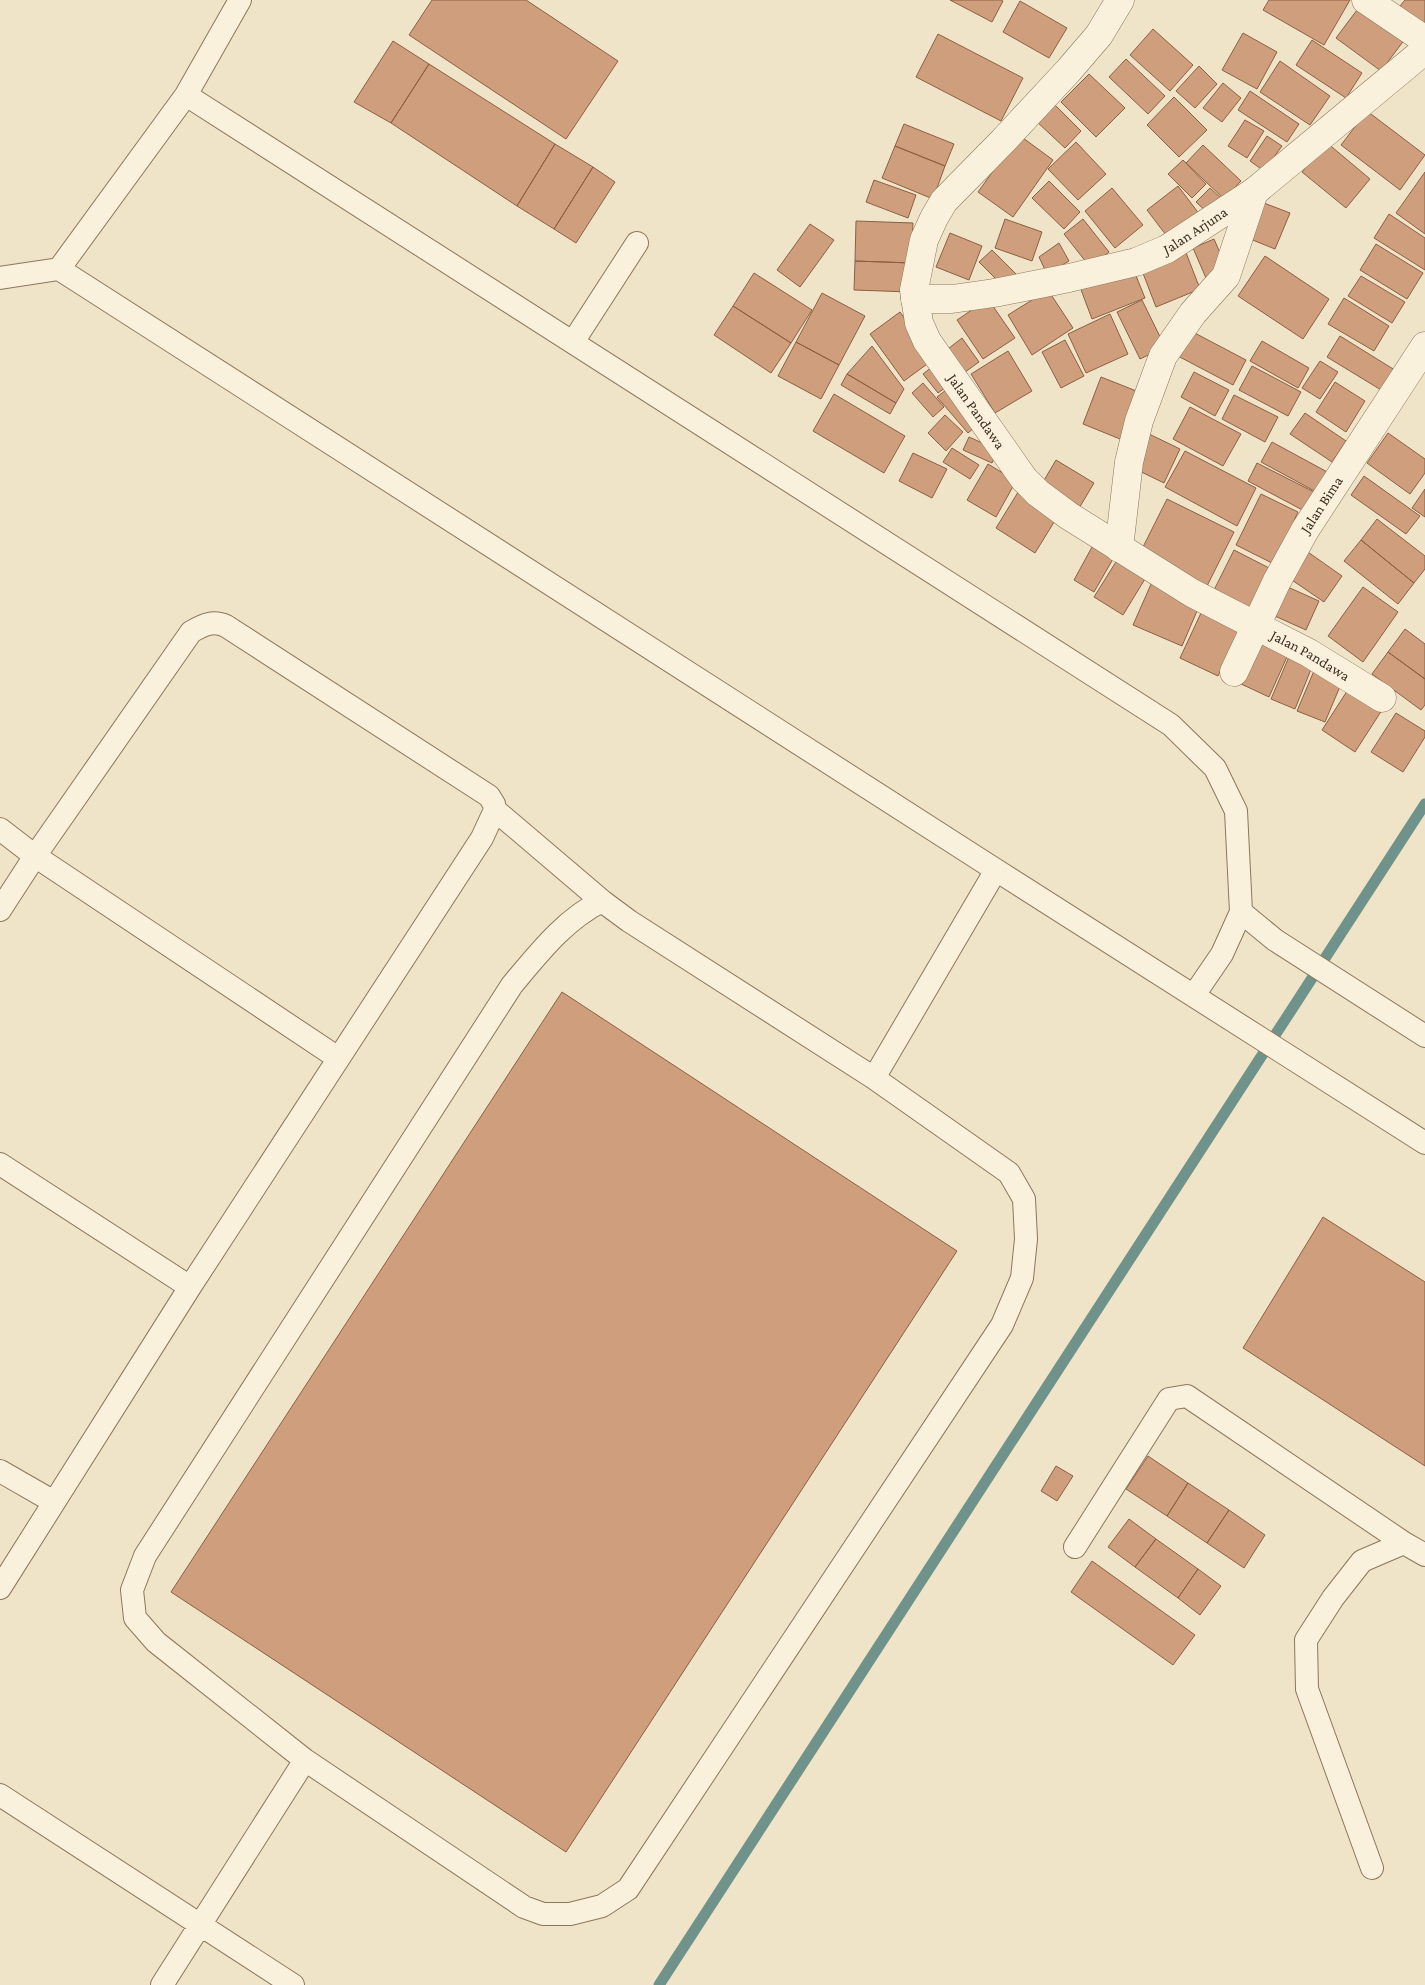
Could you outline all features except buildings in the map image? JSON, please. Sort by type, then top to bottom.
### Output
[{"type":"street","name":"Jalan Pandawa","points":[[1120,0],[1099,36],[1003,141],[944,201],[924,240],[914,290],[919,323],[927,342],[1024,479],[1038,494],[1069,516],[1192,593],[1309,653],[1382,698]]},
{"type":"street","points":[[1366,0],[1425,40]]},
{"type":"street","name":"Jalan Arjuna","points":[[915,298],[952,299],[994,293],[1136,262],[1168,250],[1254,192],[1425,50]]},
{"type":"street","points":[[1120,548],[1129,462],[1139,421],[1163,356],[1193,312],[1226,276],[1254,192]]},
{"type":"street","name":"Jalan Bima","points":[[1234,672],[1277,581],[1305,530],[1425,346]]},
{"type":"lane","points":[[59,269],[186,95],[240,0]]},
{"type":"lane","points":[[186,95],[1171,725],[1215,768],[1236,811],[1241,912],[1200,999]]},
{"type":"lane","points":[[573,342],[636,243]]},
{"type":"lane","points":[[0,278],[59,269],[1425,1143]]},
{"type":"lane","points":[[0,910],[35,856],[191,632],[203,625],[218,622],[226,626],[489,796],[494,804],[495,810],[482,838],[190,1287],[0,1588]]},
{"type":"lane","points":[[495,810],[602,901],[629,921],[874,1078],[1009,1173],[1024,1199],[1026,1239],[1022,1278],[1002,1325],[628,1889],[602,1906],[570,1914],[543,1914],[524,1907],[305,1760],[156,1642],[135,1618],[132,1590],[145,1556],[512,985],[538,953],[561,931],[586,909],[602,901]]},
{"type":"lane","points":[[0,829],[35,856],[338,1058]]},
{"type":"lane","points":[[874,1078],[996,870]]},
{"type":"lane","points":[[1241,912],[1275,940],[1425,1036]]},
{"type":"lane","points":[[0,1164],[190,1287]]},
{"type":"lane","points":[[1075,1547],[1170,1400],[1187,1396],[1404,1543],[1425,1555]]},
{"type":"lane","points":[[0,1471],[54,1502]]},
{"type":"lane","points":[[1372,1868],[1307,1689],[1306,1640],[1333,1598],[1362,1561],[1404,1543]]},
{"type":"lane","points":[[162,1985],[305,1760]]},
{"type":"lane","points":[[0,1795],[293,1985]]},
{"type":"waterway","points":[[659,1985],[1425,804]]}]
